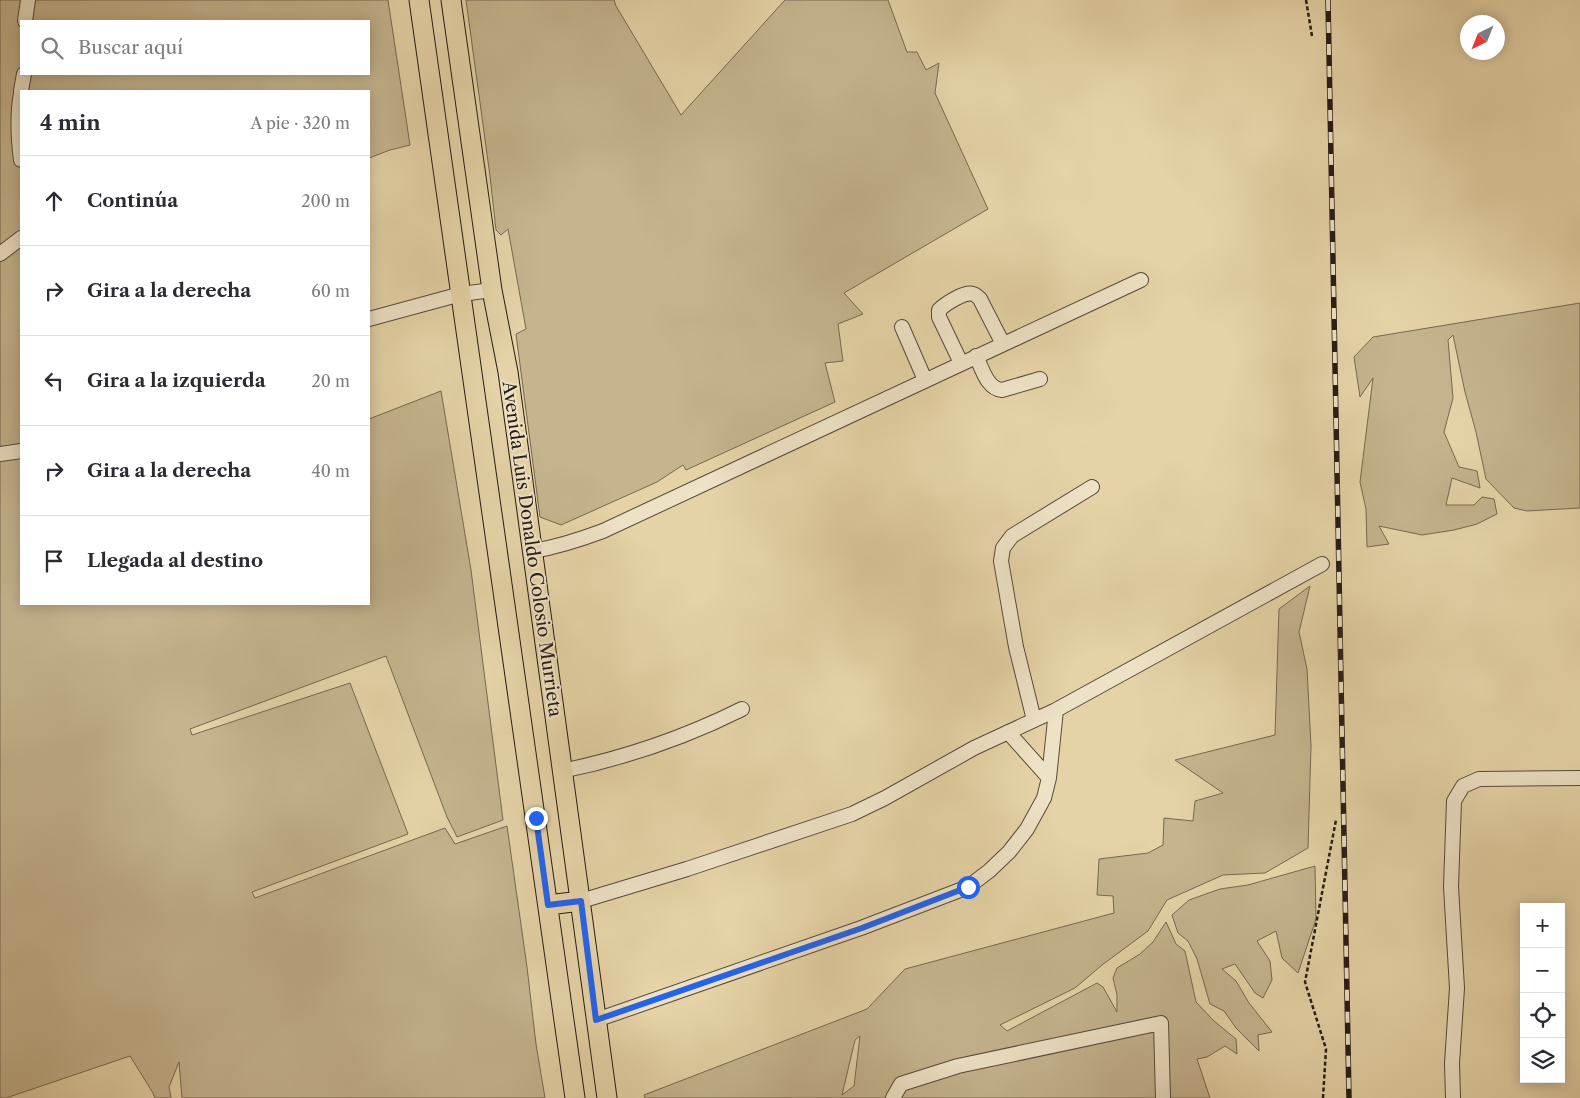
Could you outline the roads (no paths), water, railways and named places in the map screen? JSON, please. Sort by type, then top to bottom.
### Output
[{"type":"main road","name":"Avenida Luis Donaldo Colosio Murrieta","points":[[419,0],[576,1098]]},
{"type":"main road","name":"Avenida Luis Donaldo Colosio Murrieta","points":[[451,0],[492,290],[508,372],[607,1098]]},
{"type":"main road","points":[[548,905],[581,901]]},
{"type":"lane","points":[[26,20],[28,0]]},
{"type":"lane","points":[[21,90],[24,75]]},
{"type":"lane","points":[[20,98],[18,110],[20,154]]},
{"type":"lane","points":[[0,254],[20,239]]},
{"type":"lane","points":[[533,551],[575,542],[603,531],[1141,280]]},
{"type":"lane","points":[[370,319],[461,294],[492,290]]},
{"type":"lane","points":[[961,363],[939,317],[939,310],[944,305],[967,293],[974,294],[980,299],[1003,344]]},
{"type":"lane","points":[[902,327],[925,380]]},
{"type":"lane","points":[[976,356],[991,386],[996,390],[1040,379]]},
{"type":"lane","points":[[0,454],[20,451]]},
{"type":"lane","points":[[1034,720],[1016,647],[1001,561],[1003,548],[1012,536],[1092,487]]},
{"type":"lane","points":[[581,901],[687,869],[852,814],[885,798],[974,748],[1056,710],[1322,564]]},
{"type":"lane","points":[[562,771],[660,746],[709,726],[742,709]]},
{"type":"lane","points":[[596,1020],[862,928],[968,887],[1009,852],[1027,829],[1044,798],[1049,778],[1056,710]]},
{"type":"lane","points":[[1008,732],[1049,778]]},
{"type":"lane","points":[[1453,1098],[1452,1063],[1457,988],[1451,887],[1454,801],[1463,786],[1479,780],[1580,778]]},
{"type":"lane","points":[[893,1098],[901,1084],[958,1066],[1161,1023],[1163,1098]]},
{"type":"railway","points":[[1328,0],[1349,1098]]}]
